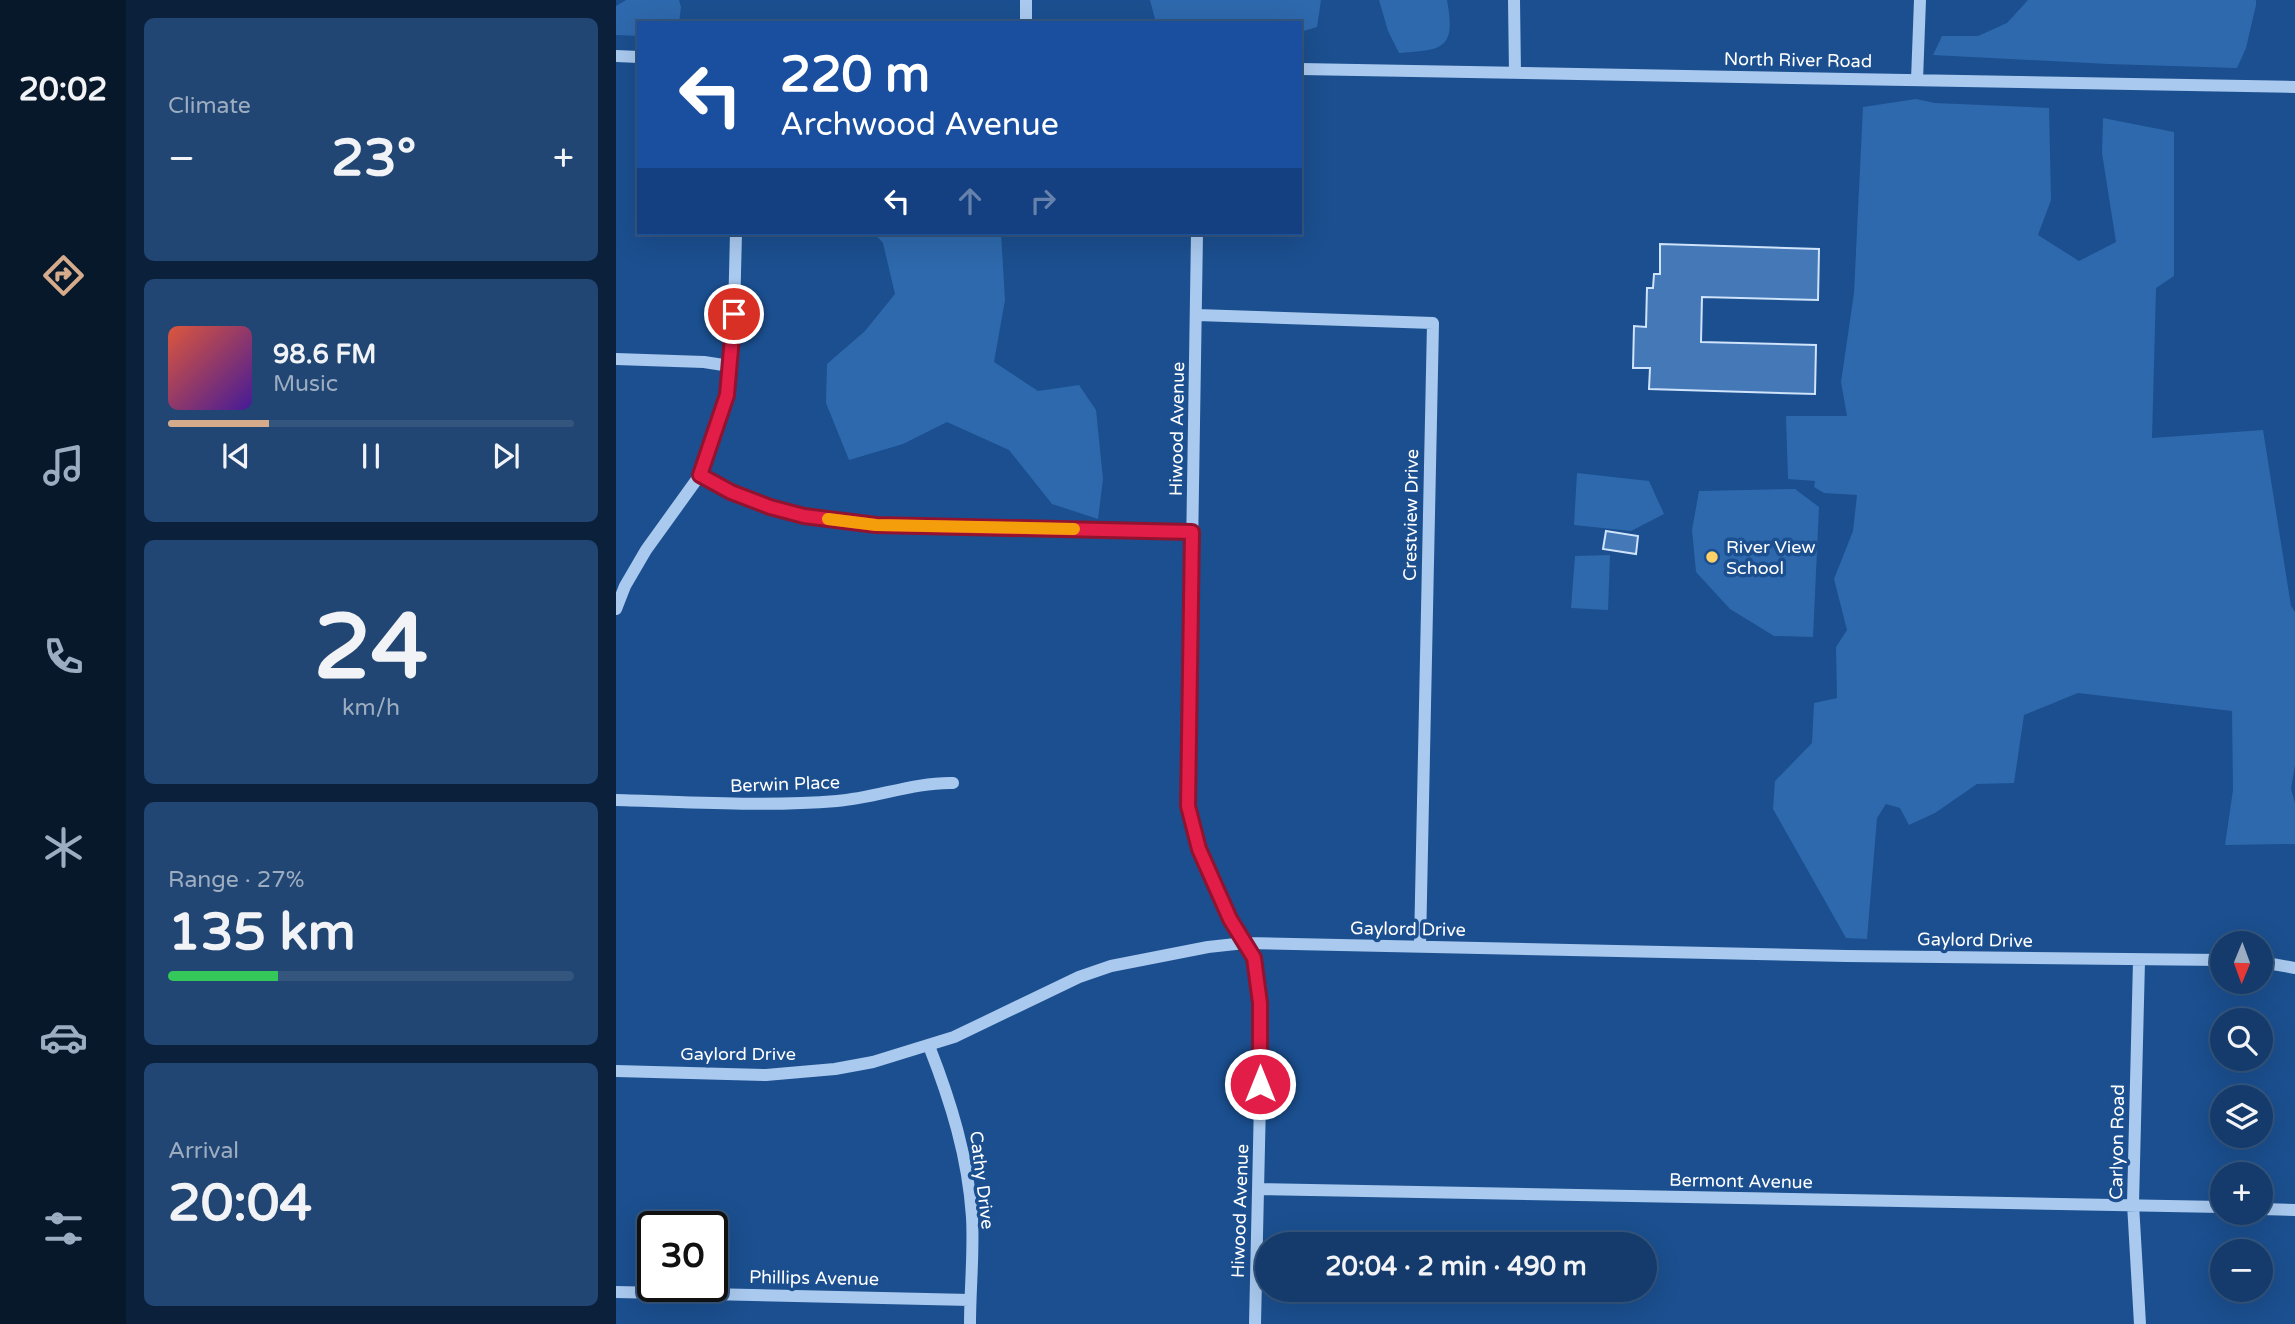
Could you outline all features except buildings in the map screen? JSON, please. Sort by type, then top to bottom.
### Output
[{"type":"street","points":[[1026,0],[1026,21]]},
{"type":"street","points":[[1514,0],[1515,72]]},
{"type":"street","points":[[1917,80],[1920,0]]},
{"type":"street","points":[[616,56],[637,57]]},
{"type":"street","name":"North River Road","points":[[1302,68],[2295,87]]},
{"type":"street","points":[[616,609],[625,586],[646,550],[700,475],[727,395],[736,235]]},
{"type":"street","name":"Hiwood Avenue","points":[[1197,235],[1188,806],[1199,849],[1230,919],[1254,958],[1260,1003],[1255,1324]]},
{"type":"street","name":"Crestview Drive","points":[[1197,315],[1433,323],[1420,945]]},
{"type":"street","points":[[616,359],[704,362],[730,366]]},
{"type":"street","points":[[700,475],[731,492],[770,507],[804,516],[876,525],[1192,532]]},
{"type":"street","name":"Berwin Place","points":[[616,800],[782,804],[841,801],[934,783],[953,783]]},
{"type":"street","name":"Gaylord Drive","points":[[616,1071],[766,1075],[835,1069],[929,1046],[989,1021],[1079,976],[1111,966],[1208,947],[1245,943],[2139,961],[2210,960]]},
{"type":"street","name":"Carlyon Road","points":[[2139,961],[2133,1204],[2140,1324]]},
{"type":"street","points":[[2273,964],[2295,968]]},
{"type":"street","name":"Cathy Drive","points":[[929,1046],[957,1125],[966,1170],[972,1218],[970,1324]]},
{"type":"street","name":"Bermont Avenue","points":[[1259,1189],[2210,1207]]},
{"type":"street","points":[[2273,1209],[2295,1210]]},
{"type":"street","name":"Phillips Avenue","points":[[616,1292],[970,1300]]},
{"type":"shaded area","points":[[626,0],[679,0],[681,7],[679,21],[637,21],[637,36],[616,35],[616,6]]},
{"type":"shaded area","points":[[1150,0],[1321,0],[1317,27],[1302,31],[1302,21],[1155,21]]},
{"type":"shaded area","points":[[1379,0],[1447,0],[1450,29],[1448,38],[1436,48],[1399,53],[1388,31]]},
{"type":"shaded area","points":[[2028,0],[2256,0],[2256,5],[2246,48],[2237,68],[1933,55],[1942,36],[1978,36],[2007,23]]},
{"type":"shaded area","points":[[1916,99],[1935,103],[2049,108],[2051,200],[2038,235],[2079,261],[2116,242],[2102,153],[2103,118],[2174,132],[2174,276],[2156,288],[2152,438],[2263,430],[2291,606],[2295,612],[2295,765],[2291,789],[2295,803],[2295,844],[2225,845],[2233,790],[2232,711],[2078,693],[2024,715],[2014,783],[1977,784],[1935,813],[1909,825],[1900,808],[1886,804],[1877,818],[1867,939],[1846,938],[1773,809],[1775,781],[1812,743],[1814,703],[1837,698],[1836,647],[1847,630],[1834,579],[1853,531],[1857,495],[1824,493],[1814,487],[1815,481],[1788,479],[1786,416],[1847,416],[1841,382],[1854,293],[1863,107]]},
{"type":"shaded area","points":[[876,235],[1001,235],[1005,300],[994,362],[1038,391],[1079,385],[1096,410],[1103,479],[1098,519],[1052,504],[1009,450],[947,422],[903,444],[849,460],[826,403],[827,364],[865,331],[895,294],[883,243]]},
{"type":"shaded area","points":[[1577,473],[1649,481],[1664,514],[1631,531],[1574,525]]},
{"type":"shaded area","points":[[1795,489],[1819,507],[1813,637],[1774,636],[1730,609],[1696,572],[1692,530],[1699,491]]},
{"type":"shaded area","points":[[1610,555],[1608,610],[1571,608],[1575,556]]},
{"type":"slow traffic","points":[[828,519],[876,525],[1074,529]]},
{"type":"place","name":"River View School","points":[[1712,557]]},
{"type":"route","points":[[734,314],[727,395],[700,475],[731,492],[804,516],[876,525],[1192,532],[1188,806],[1199,849],[1230,919],[1254,958],[1260,1003],[1260,1084]]}]
